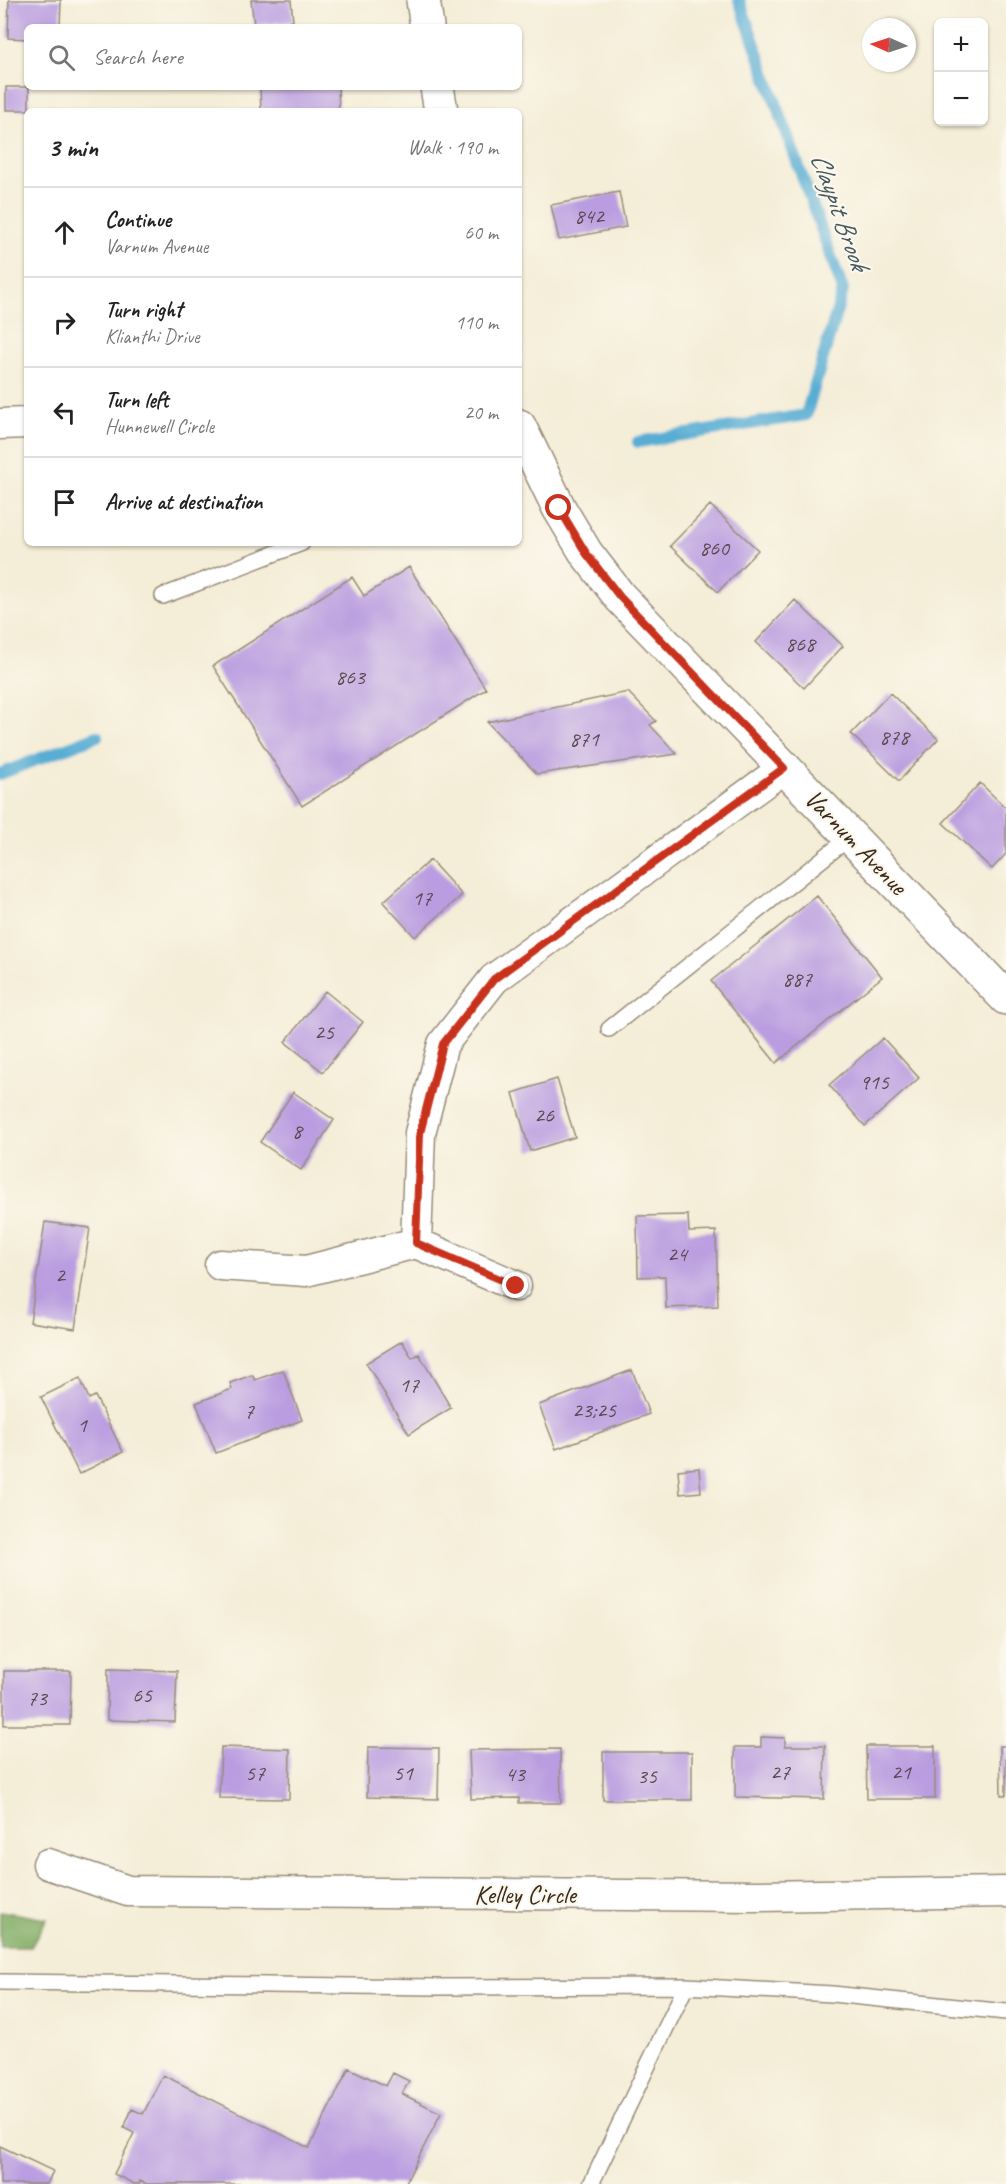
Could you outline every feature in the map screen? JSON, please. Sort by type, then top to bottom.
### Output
[{"type":"main road","points":[[423,0],[427,24]]},
{"type":"main road","points":[[438,90],[440,108]]},
{"type":"main road","name":"Varnum Avenue","points":[[522,442],[525,458],[586,553],[620,597],[1006,998]]},
{"type":"street","points":[[0,424],[24,423]]},
{"type":"street","points":[[416,1243],[420,1133],[443,1044],[494,979],[784,768]]},
{"type":"street","points":[[220,1265],[306,1271],[416,1243],[516,1286]]},
{"type":"street","name":"Kelley Circle","points":[[48,1864],[128,1891],[758,1896],[1006,1892]]},
{"type":"lane","points":[[163,596],[294,546]]},
{"type":"lane","points":[[609,1029],[850,837]]},
{"type":"lane","points":[[0,1982],[436,1987],[686,1986],[832,1994],[1006,2012]]},
{"type":"lane","points":[[591,2184],[686,1986]]},
{"type":"green space","points":[[0,1911],[47,1919],[31,1947],[0,1947]]},
{"type":"building","points":[[9,0],[61,0],[60,24],[24,24],[24,39],[8,38]]},
{"type":"building","points":[[251,0],[291,0],[293,21],[254,24]]},
{"type":"building","points":[[6,87],[24,87],[24,90],[29,90],[29,108],[6,110]]},
{"type":"building","points":[[260,90],[338,90],[339,108],[261,108]]},
{"type":"building","points":[[619,192],[626,227],[559,240],[551,205]]},
{"type":"building","points":[[710,505],[758,550],[718,592],[670,546]]},
{"type":"building","points":[[409,567],[486,689],[302,806],[213,666],[352,577],[364,596]]},
{"type":"building","points":[[795,600],[843,646],[804,688],[756,642]]},
{"type":"building","points":[[628,692],[656,721],[650,725],[677,754],[537,774],[487,722]]},
{"type":"building","points":[[890,693],[938,739],[899,781],[851,734]]},
{"type":"building","points":[[980,783],[1006,808],[1006,854],[992,869],[943,823]]},
{"type":"building","points":[[430,860],[462,895],[415,937],[383,902]]},
{"type":"building","points":[[817,896],[882,977],[776,1063],[711,981]]},
{"type":"building","points":[[325,991],[363,1022],[323,1072],[285,1042]]},
{"type":"building","points":[[883,1038],[919,1078],[865,1126],[829,1085]]},
{"type":"building","points":[[557,1079],[575,1137],[530,1151],[513,1093]]},
{"type":"building","points":[[293,1092],[334,1120],[301,1170],[260,1142]]},
{"type":"building","points":[[688,1215],[689,1232],[716,1231],[718,1306],[666,1308],[665,1276],[638,1277],[637,1216]]},
{"type":"building","points":[[45,1222],[90,1228],[75,1329],[30,1322]]},
{"type":"building","points":[[402,1341],[412,1358],[419,1354],[451,1408],[409,1434],[366,1363]]},
{"type":"building","points":[[283,1370],[302,1420],[216,1453],[196,1403],[232,1389],[230,1383],[252,1375],[255,1380]]},
{"type":"building","points":[[632,1370],[649,1414],[556,1449],[539,1405]]},
{"type":"building","points":[[80,1378],[89,1399],[95,1396],[123,1452],[79,1474],[41,1397]]},
{"type":"building","points":[[699,1468],[701,1492],[680,1494],[678,1470]]},
{"type":"building","points":[[108,1669],[177,1671],[175,1722],[107,1720]]},
{"type":"building","points":[[4,1671],[71,1671],[70,1725],[4,1725]]},
{"type":"building","points":[[761,1737],[785,1738],[785,1746],[825,1746],[824,1799],[735,1797],[735,1747],[761,1747]]},
{"type":"building","points":[[866,1746],[935,1746],[935,1799],[867,1799]]},
{"type":"building","points":[[1000,1746],[1006,1746],[1006,1795],[1001,1795]]},
{"type":"building","points":[[221,1747],[290,1749],[289,1799],[219,1798]]},
{"type":"building","points":[[368,1747],[439,1748],[438,1799],[367,1797]]},
{"type":"building","points":[[560,1749],[561,1803],[519,1803],[519,1798],[471,1799],[469,1750]]},
{"type":"building","points":[[603,1752],[692,1752],[692,1800],[603,1800]]},
{"type":"building","points":[[349,2068],[386,2086],[393,2073],[409,2081],[402,2094],[441,2113],[405,2184],[147,2184],[140,2181],[139,2184],[134,2184],[114,2174],[134,2133],[124,2128],[132,2109],[143,2114],[163,2075],[309,2148]]},
{"type":"building","points":[[0,2146],[53,2171],[47,2184],[0,2184]]},
{"type":"waterway","name":"Claypit Brook","points":[[638,442],[806,415],[843,290],[739,0]]},
{"type":"waterway","name":"Claypit Brook","points":[[0,774],[97,736]]},
{"type":"route","points":[[516,1286],[416,1243],[420,1133],[443,1044],[494,979],[784,768],[620,597],[586,553],[559,508]]}]
